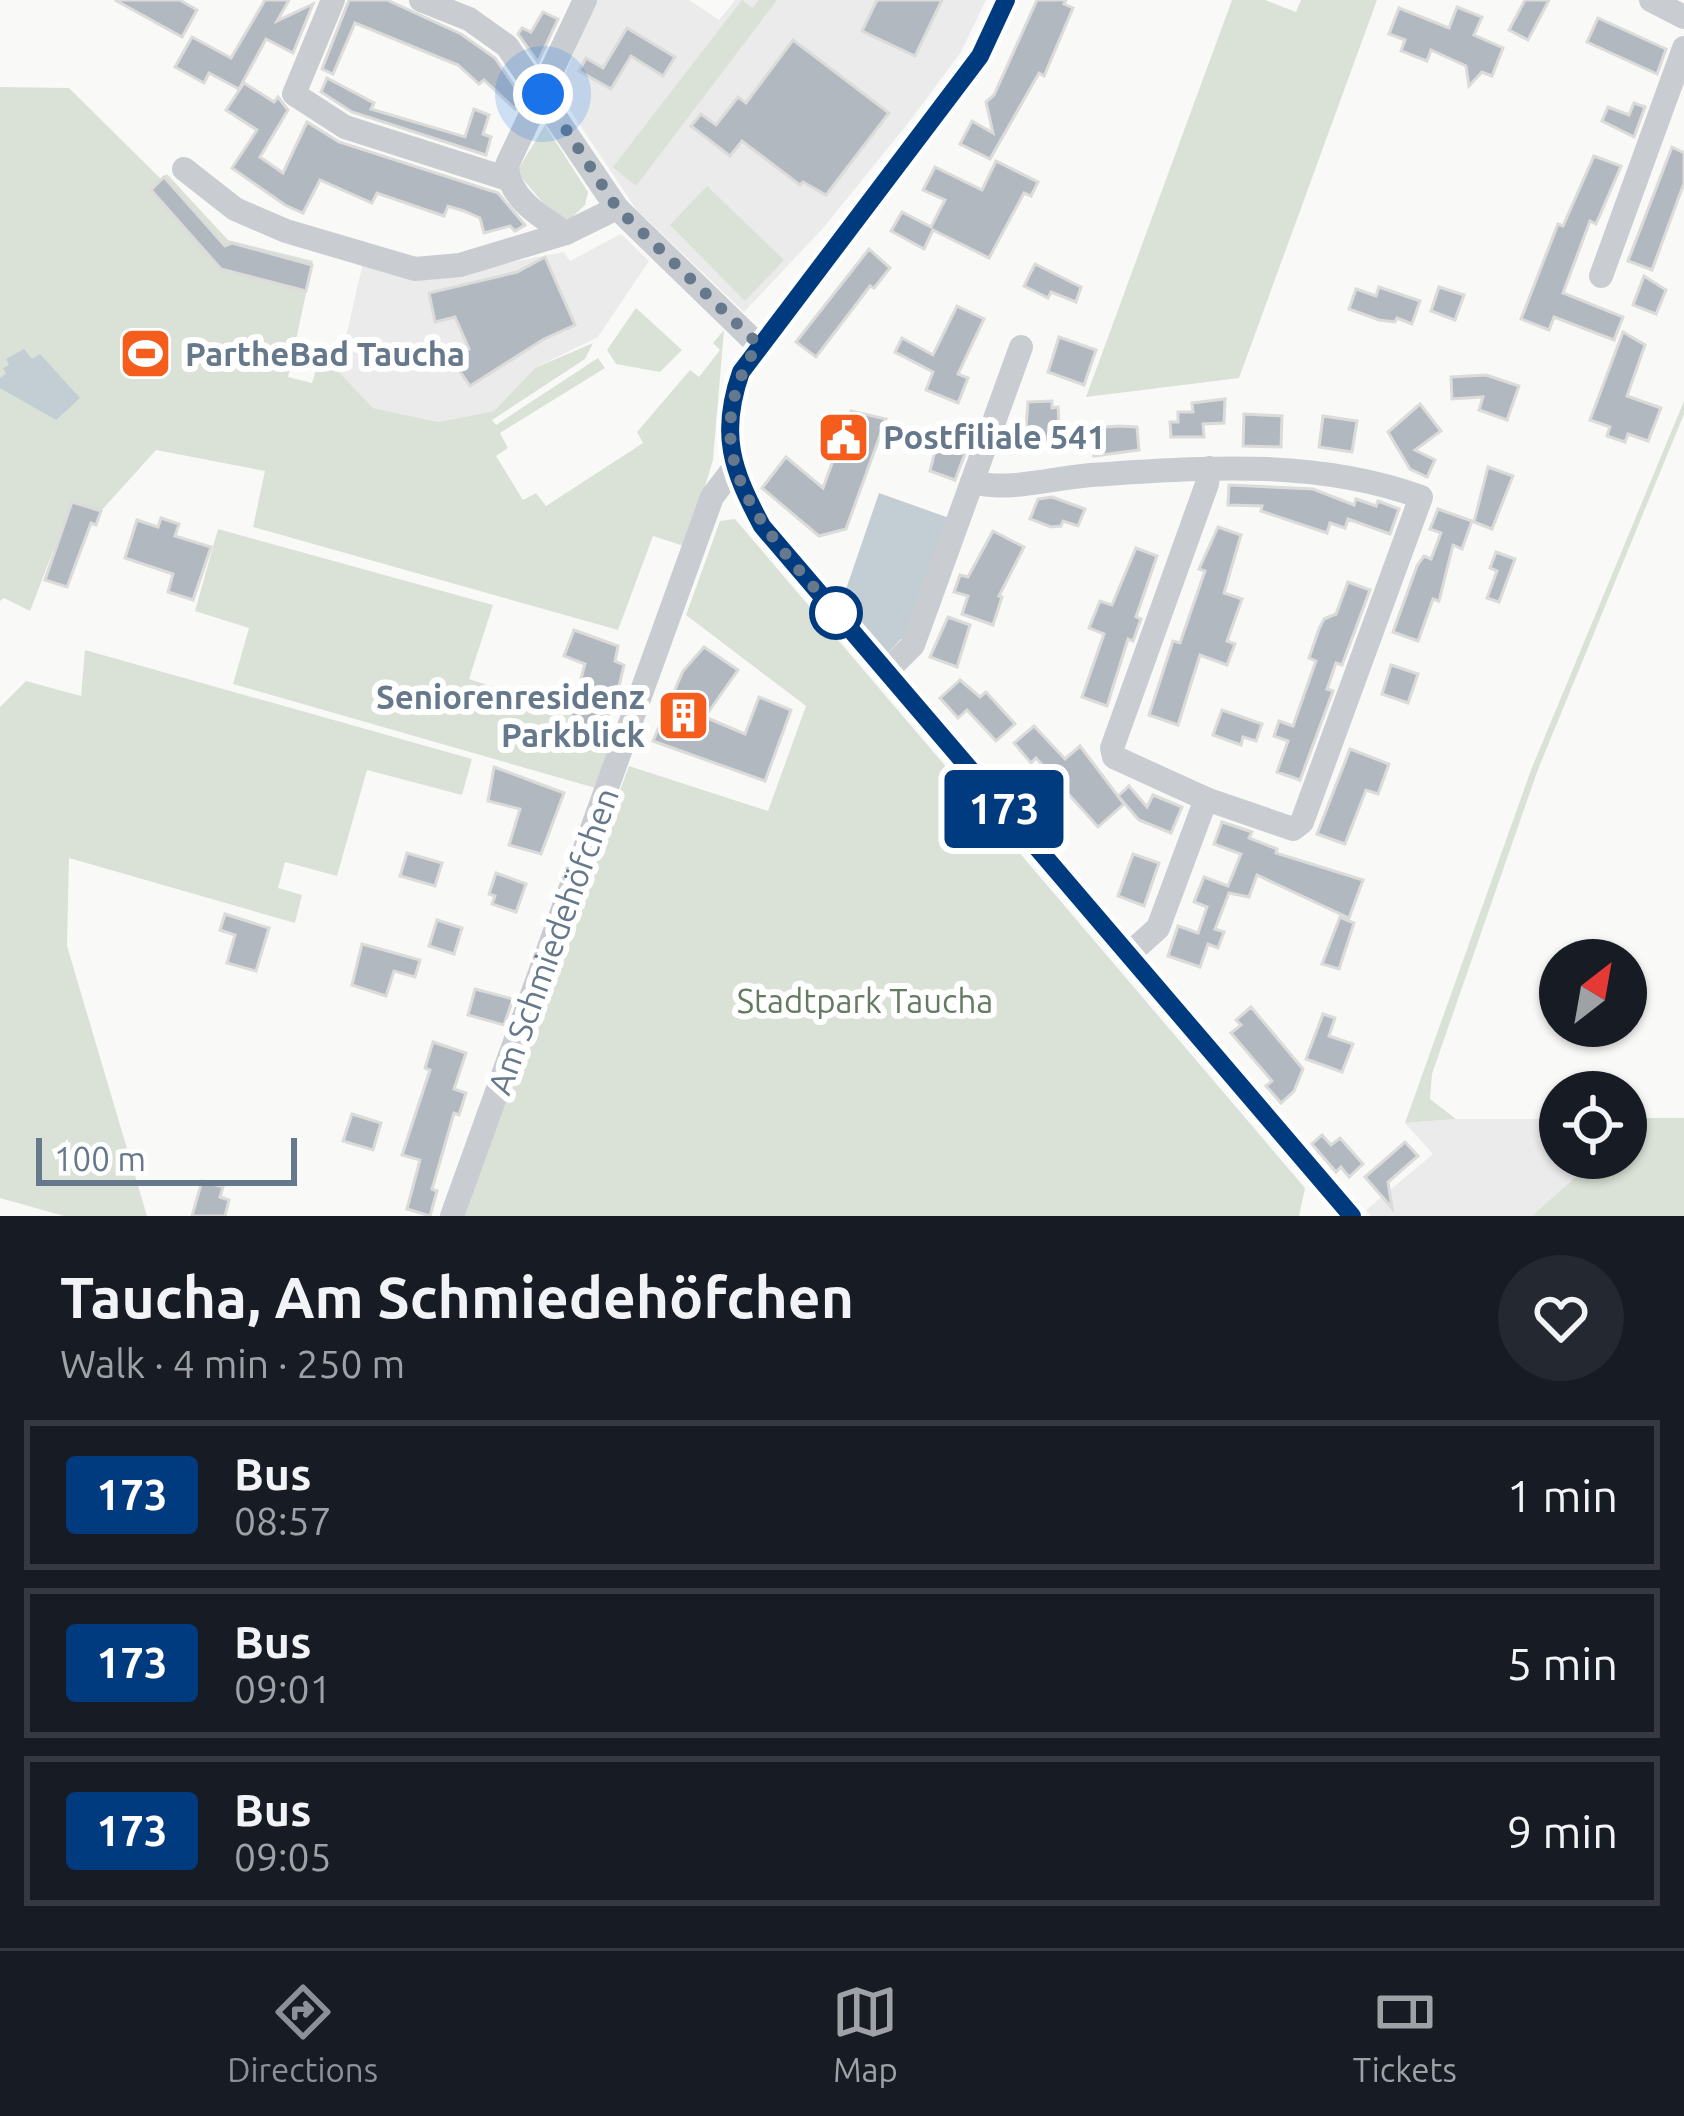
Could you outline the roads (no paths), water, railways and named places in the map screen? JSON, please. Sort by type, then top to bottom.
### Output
[{"type":"street","points":[[333,0],[294,94],[345,127],[508,179],[536,214],[566,233]]},
{"type":"street","points":[[421,0],[469,19],[507,46],[617,208],[758,344]]},
{"type":"street","points":[[508,179],[507,165],[585,0]]},
{"type":"street","points":[[1006,0],[980,56],[758,344],[730,403],[734,468],[762,526],[1352,1216]]},
{"type":"street","points":[[1651,0],[1684,17]]},
{"type":"street","points":[[1601,276],[1684,48]]},
{"type":"street","points":[[184,169],[235,209],[286,231],[415,269],[460,265],[566,233],[617,208]]},
{"type":"street","points":[[886,672],[913,645],[1021,347]]},
{"type":"street","name":"Am Schmiedehöfchen","points":[[452,1216],[712,496],[734,468]]},
{"type":"street","points":[[972,482],[994,488],[1039,479],[1209,468],[1315,471],[1421,497],[1302,822],[1292,829],[1118,762],[1112,748],[1208,484],[1209,468]]},
{"type":"street","points":[[1128,955],[1158,928],[1206,799]]},
{"type":"place","name":"PartheBad Taucha","points":[[146,354]]},
{"type":"place","name":"Postfiliale 541","points":[[844,437]]},
{"type":"place","name":"Seniorenresidenz Parkblick","points":[[684,716]]},
{"type":"park label","name":"Stadtpark Taucha","points":[[865,1001]]}]
